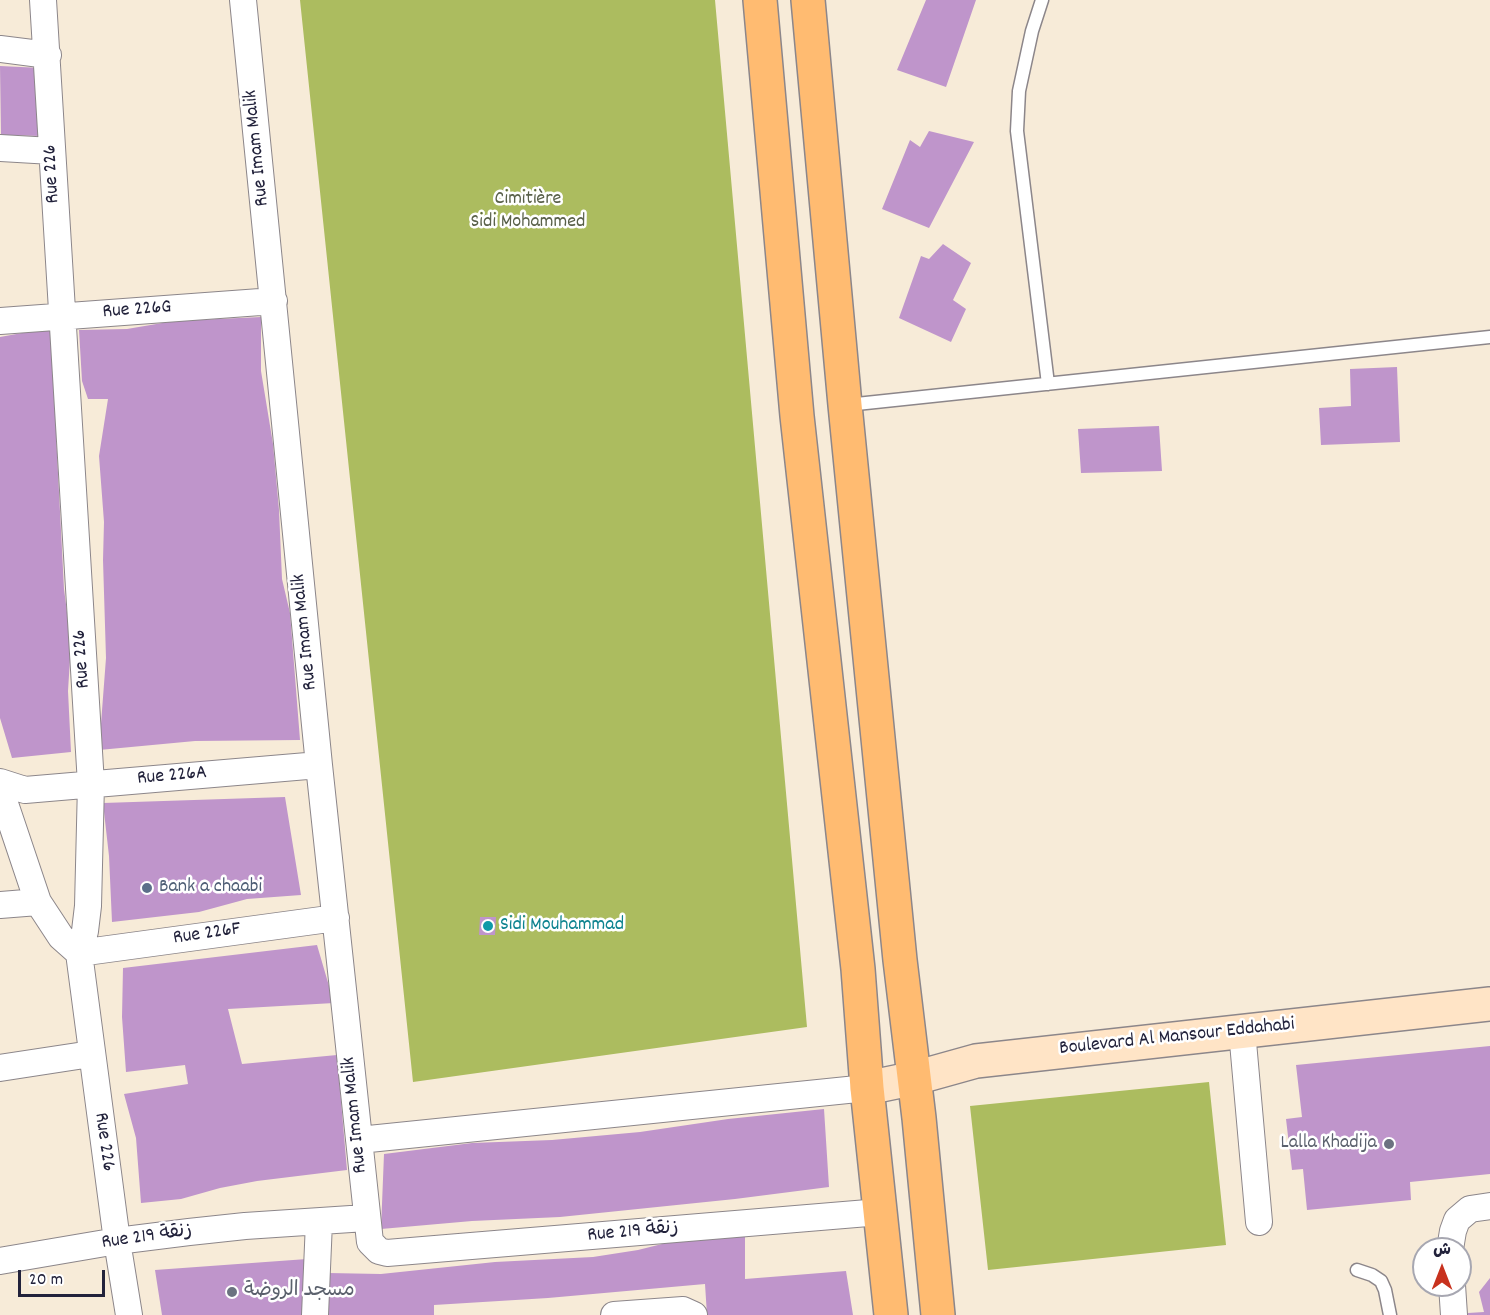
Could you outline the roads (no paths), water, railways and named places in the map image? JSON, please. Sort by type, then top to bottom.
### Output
[{"type":"main road","points":[[760,0],[797,416],[857,957],[867,1088],[891,1315]]},
{"type":"main road","points":[[808,0],[845,405],[900,960],[915,1078],[939,1315]]},
{"type":"main road","name":"Boulevard Al Mansour Eddahabi","points":[[867,1088],[915,1078],[976,1061],[1490,1004]]},
{"type":"street","name":"Rue 226","points":[[43,0],[91,784],[89,895],[85,931],[79,953],[91,1054],[129,1315]]},
{"type":"street","name":"Rue Imam Malik","points":[[243,0],[366,1218],[370,1242],[380,1251],[387,1253]]},
{"type":"street","points":[[0,49],[48,55]]},
{"type":"street","points":[[0,147],[52,151]]},
{"type":"street","name":"Rue 226G","points":[[0,321],[274,302]]},
{"type":"street","name":"Rue 226A","points":[[0,782],[25,790],[319,765]]},
{"type":"street","points":[[25,790],[2,802],[38,902],[61,937],[79,953]]},
{"type":"street","points":[[0,905],[38,902]]},
{"type":"street","name":"Rue 226F","points":[[79,953],[336,918]]},
{"type":"street","points":[[1242,1031],[1259,1222]]},
{"type":"street","points":[[0,1068],[91,1054]]},
{"type":"street","points":[[359,1140],[867,1088]]},
{"type":"street","points":[[1452,1237],[1457,1220],[1470,1209],[1490,1206]]},
{"type":"street","name":"Rue 219 زنقة","points":[[387,1253],[880,1212]]},
{"type":"street","name":"Rue 219 زنقة","points":[[0,1261],[117,1241],[245,1226],[366,1218]]},
{"type":"street","points":[[315,1315],[318,1222]]},
{"type":"street","points":[[1453,1297],[1454,1315]]},
{"type":"street","points":[[614,1315],[683,1310],[694,1315]]},
{"type":"lane","points":[[1042,0],[1032,31],[1019,91],[1017,131],[1048,384]]},
{"type":"lane","points":[[845,405],[1490,337]]},
{"type":"lane","points":[[1357,1270],[1381,1281],[1390,1315]]},
{"type":"place","name":"Bank a chaabi","points":[[147,888]]},
{"type":"place","name":"Sidi Mouhammad","points":[[488,926]]},
{"type":"place","name":"Lalla Khadija","points":[[1389,1144]]},
{"type":"place","name":"مسجد الروضة","points":[[232,1292]]},
{"type":"park label","name":"Cimitière Sidi Mohammed","points":[[528,212]]}]
